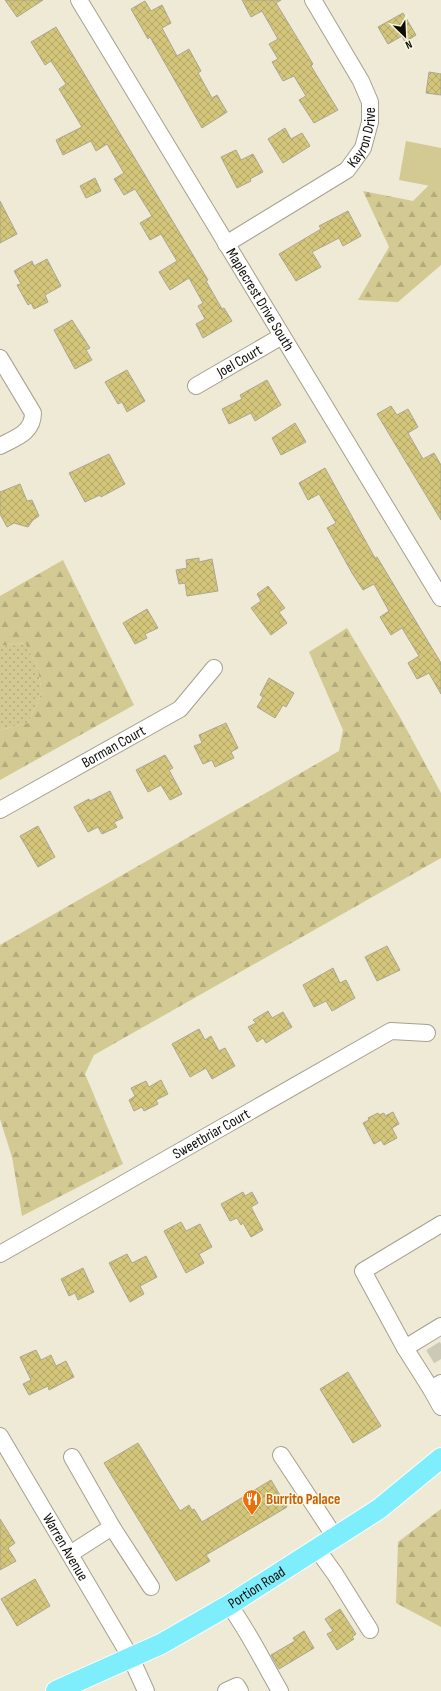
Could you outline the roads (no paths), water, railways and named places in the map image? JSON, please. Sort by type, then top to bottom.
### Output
[{"type":"main road","name":"Portion Road","points":[[56,1691],[161,1644],[229,1605],[379,1508],[441,1458]]},
{"type":"street","name":"Maplecrest Drive South","points":[[79,0],[441,598]]},
{"type":"street","name":"Kayron Drive","points":[[226,244],[347,170],[363,148],[370,122],[370,102],[362,81],[313,0]]},
{"type":"street","name":"Joel Court","points":[[196,386],[282,336]]},
{"type":"street","points":[[0,358],[33,413],[31,426],[26,432],[0,446]]},
{"type":"street","name":"Borman Court","points":[[0,810],[180,709],[214,668]]},
{"type":"street","name":"Sweetbriar Court","points":[[0,1254],[391,1031],[427,1033]]},
{"type":"street","points":[[441,1224],[363,1271],[405,1348],[436,1386],[441,1407]]},
{"type":"street","points":[[405,1348],[430,1341],[441,1326]]},
{"type":"street","name":"Warren Avenue","points":[[0,1436],[131,1658],[146,1691]]},
{"type":"street","points":[[281,1455],[335,1537]]},
{"type":"street","points":[[72,1456],[112,1527],[151,1587]]},
{"type":"street","points":[[70,1554],[112,1527]]},
{"type":"street","points":[[317,1549],[335,1574],[370,1630]]},
{"type":"street","points":[[229,1605],[245,1627],[254,1646],[280,1691]]},
{"type":"street","points":[[226,1691],[237,1686],[240,1691]]},
{"type":"tunnel","points":[[433,1346],[441,1359]]},
{"type":"place","name":"Burrito Palace","points":[[252,1516]]}]
